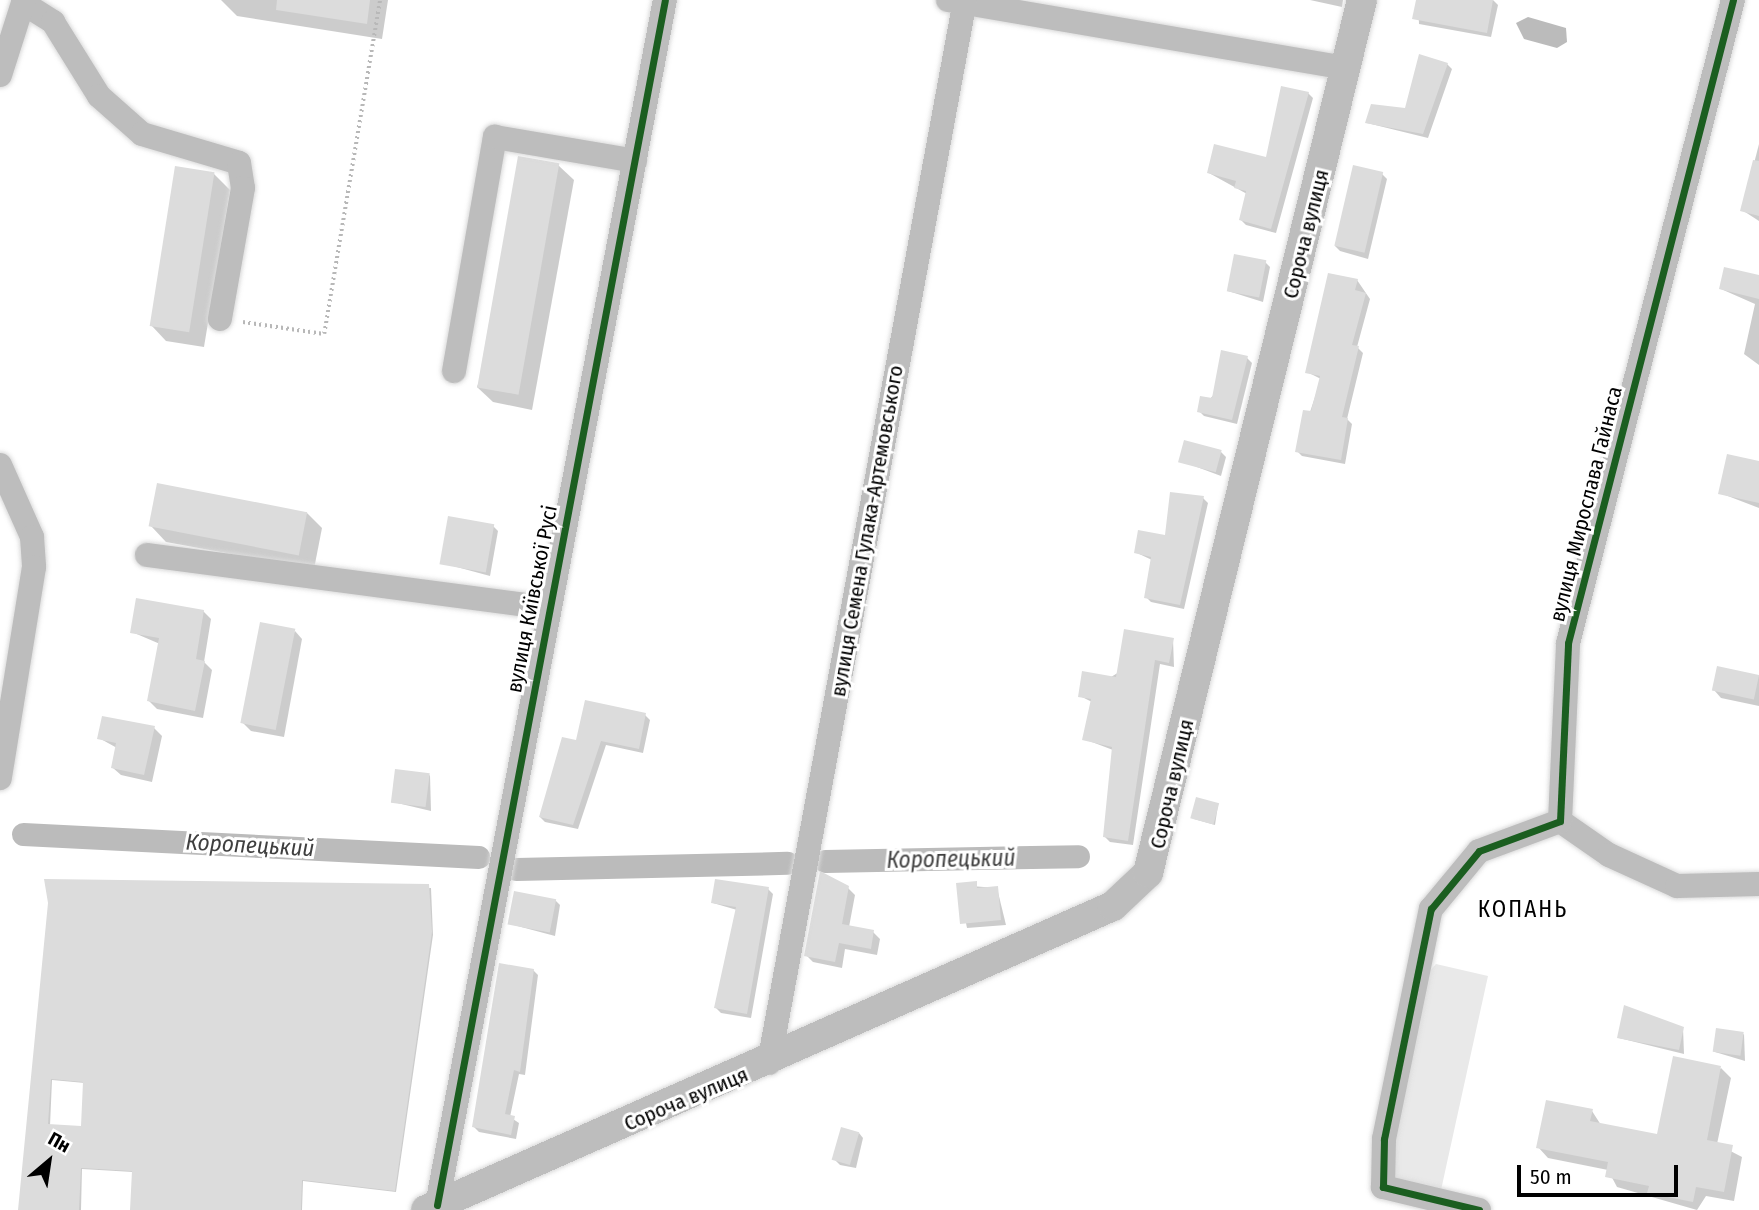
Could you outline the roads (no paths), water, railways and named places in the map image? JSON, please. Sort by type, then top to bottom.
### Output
[{"type":"main road","name":"Сороча вулиця","points":[[431,1208],[769,1063],[1113,906],[1148,873],[1362,0]]},
{"type":"street","name":"вулиця Київської Русі","points":[[431,1208],[665,0]]},
{"type":"street","name":"вулиця Мирослава Гайнаса","points":[[1560,821],[1568,643],[1733,0]]},
{"type":"street","points":[[959,1],[1347,68]]},
{"type":"street","name":"вулиця Семена Гулака-Артемовського","points":[[769,1063],[959,1]]},
{"type":"street","points":[[0,75],[24,2],[53,22],[99,96],[142,134],[239,163],[243,188],[220,319]]},
{"type":"street","points":[[454,371],[495,137],[635,161]]},
{"type":"street","points":[[0,465],[32,537],[34,567],[0,778]]},
{"type":"street","points":[[147,555],[548,608]]},
{"type":"street","points":[[1479,1210],[1383,1187],[1384,1139],[1431,909],[1479,850],[1560,821],[1609,855],[1677,886],[1759,884]]},
{"type":"waterway","name":"Коропецький","points":[[23,834],[478,857]]},
{"type":"waterway","name":"Коропецький","points":[[825,861],[1078,856]]},
{"type":"waterway","name":"Коропецький","points":[[516,869],[787,863]]},
{"type":"district","name":"КОПАНЬ","points":[[1523,909]]}]
